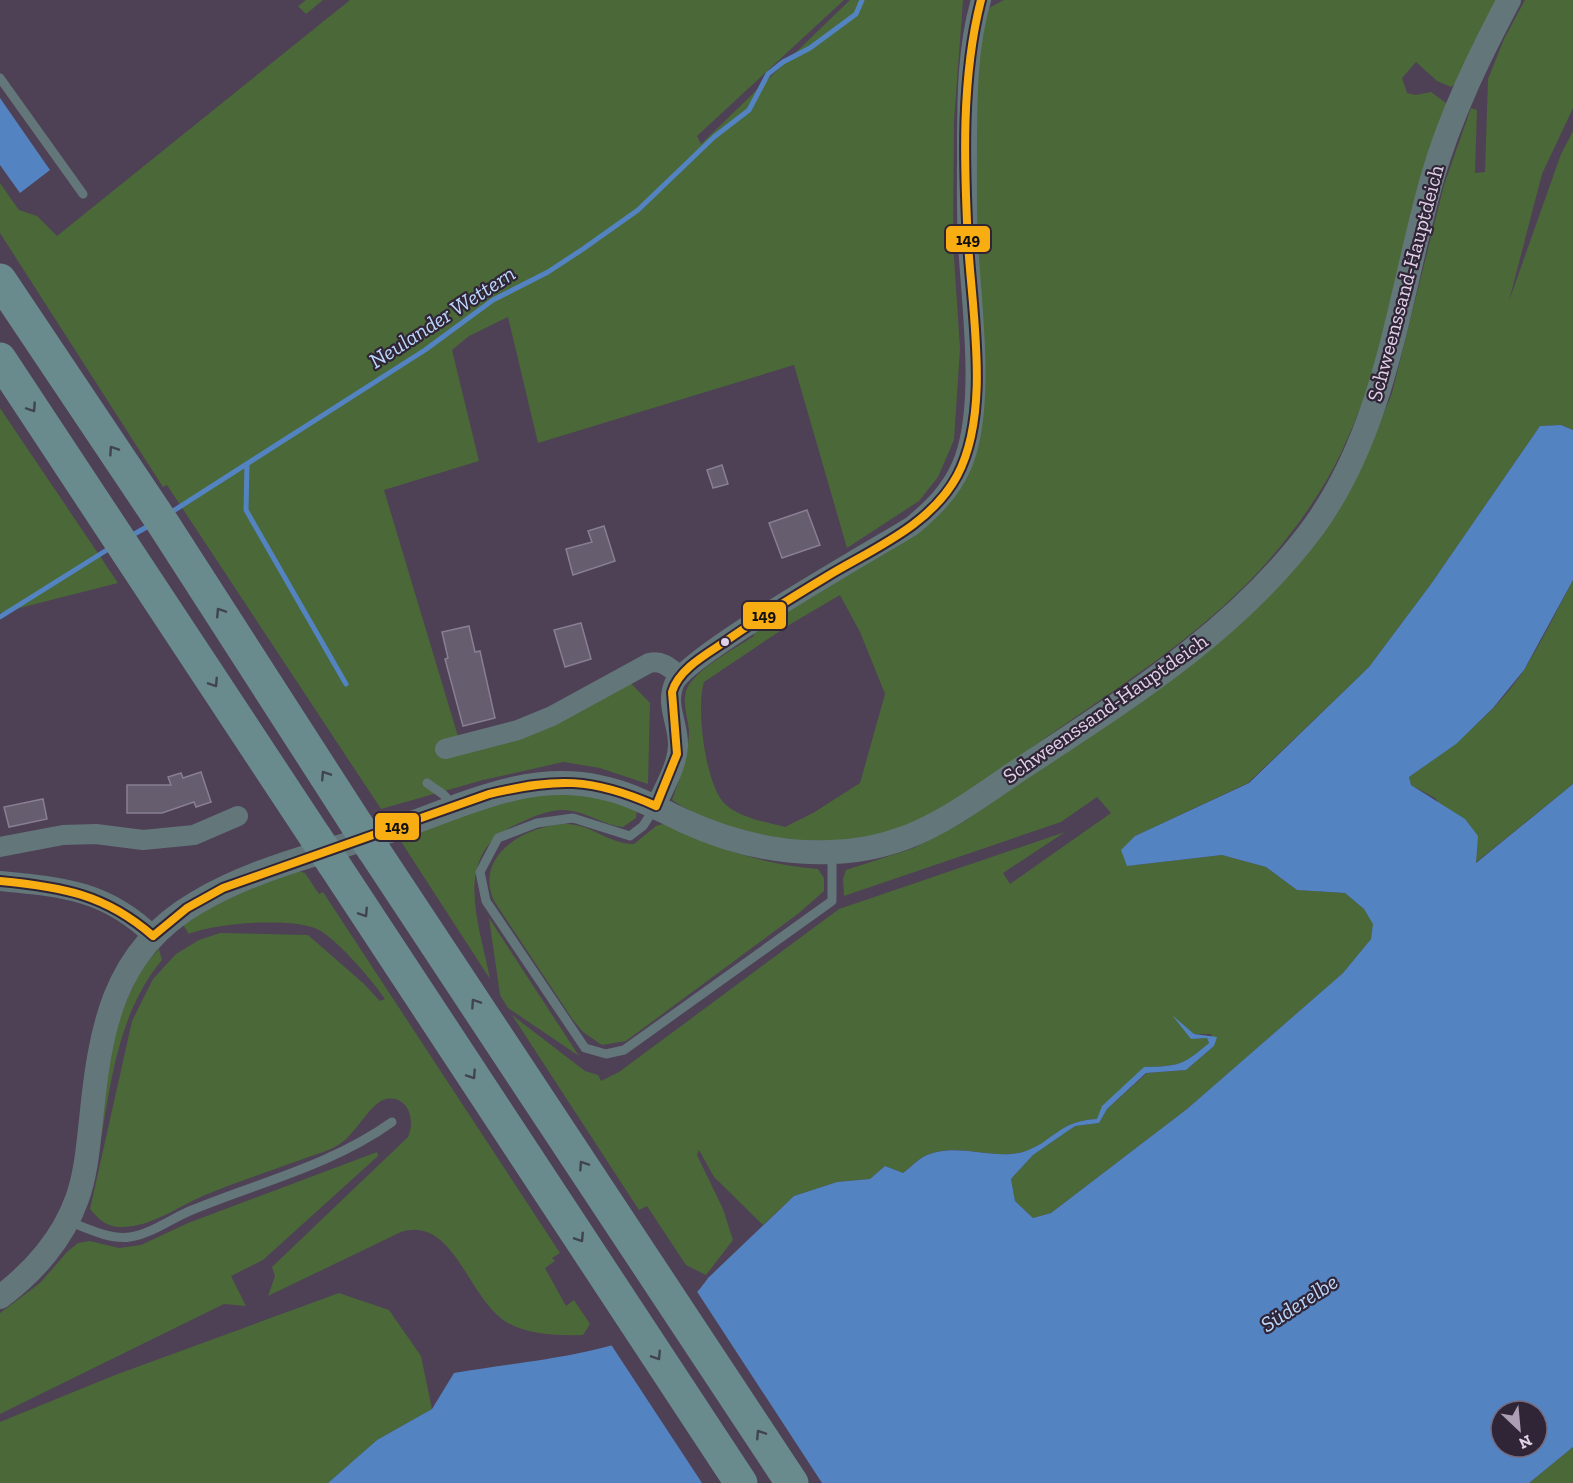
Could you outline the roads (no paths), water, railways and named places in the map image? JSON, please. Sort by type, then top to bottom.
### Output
[{"type":"highway","points":[[0,280],[375,835],[792,1483]]},
{"type":"highway","points":[[0,359],[741,1483]]},
{"type":"street","points":[[656,806],[677,754],[677,732],[671,704],[672,692],[679,675],[711,650],[912,526],[937,505],[952,486],[962,466],[974,405],[973,326],[967,217],[967,120],[973,39],[981,0]]},
{"type":"street","name":"Schweenssand-Hauptdeich","points":[[0,1296],[30,1272],[68,1221],[79,1195],[86,1168],[97,1062],[106,1021],[118,988],[135,957],[153,936],[187,908],[224,888],[489,794],[565,782],[629,794],[713,833],[748,844],[787,852],[832,853],[868,848],[909,837],[969,802],[1113,708],[1215,632],[1271,579],[1318,521],[1353,458],[1382,380],[1431,184],[1451,122],[1476,65],[1509,0]]},
{"type":"street","points":[[445,749],[518,730],[552,716],[649,663],[657,661],[666,664],[679,675]]},
{"type":"street","points":[[0,847],[63,835],[96,834],[143,840],[194,835],[238,816]]},
{"type":"street","points":[[0,881],[52,886],[98,897],[136,920],[153,936]]},
{"type":"lane","points":[[0,78],[83,194]]},
{"type":"lane","points":[[427,783],[444,795],[454,806]]},
{"type":"lane","points":[[656,806],[643,826],[630,836],[573,818],[537,823],[498,838],[480,872],[486,901],[585,1048],[606,1054],[624,1050],[832,901],[832,853]]},
{"type":"lane","points":[[68,1221],[111,1236],[132,1237],[189,1211],[364,1143],[392,1122]]},
{"type":"water","points":[[0,98],[50,170],[20,193],[0,165]]},
{"type":"water","name":"Süderelbe","points":[[1561,425],[1573,430],[1573,580],[1524,670],[1493,708],[1456,744],[1409,777],[1411,785],[1465,819],[1478,836],[1476,863],[1573,784],[1573,1447],[1529,1483],[328,1483],[377,1440],[432,1409],[454,1373],[581,1353],[630,1340],[659,1327],[683,1308],[708,1278],[794,1196],[837,1182],[870,1179],[885,1166],[903,1173],[922,1157],[938,1152],[950,1150],[1014,1154],[1026,1151],[1036,1147],[1065,1127],[1084,1120],[1097,1119],[1102,1106],[1144,1067],[1180,1063],[1209,1043],[1207,1038],[1191,1039],[1172,1015],[1194,1034],[1217,1037],[1214,1046],[1186,1070],[1146,1073],[1107,1109],[1099,1123],[1075,1126],[1033,1155],[1011,1179],[1015,1201],[1033,1218],[1051,1213],[1187,1109],[1343,973],[1371,939],[1373,924],[1364,909],[1345,893],[1297,890],[1266,867],[1222,855],[1127,866],[1121,850],[1135,836],[1249,783],[1369,667],[1431,584],[1540,426]]},
{"type":"waterway","name":"Neulander Wettern","points":[[170,513],[425,350],[493,300],[548,272],[638,210],[714,137],[749,110],[768,74],[783,62],[810,48],[856,14],[862,0]]},
{"type":"waterway","points":[[247,464],[246,510],[346,684]]},
{"type":"waterway","name":"Neulander Wettern","points":[[129,537],[152,524]]},
{"type":"waterway","name":"Neulander Wettern","points":[[0,617],[110,548]]}]
